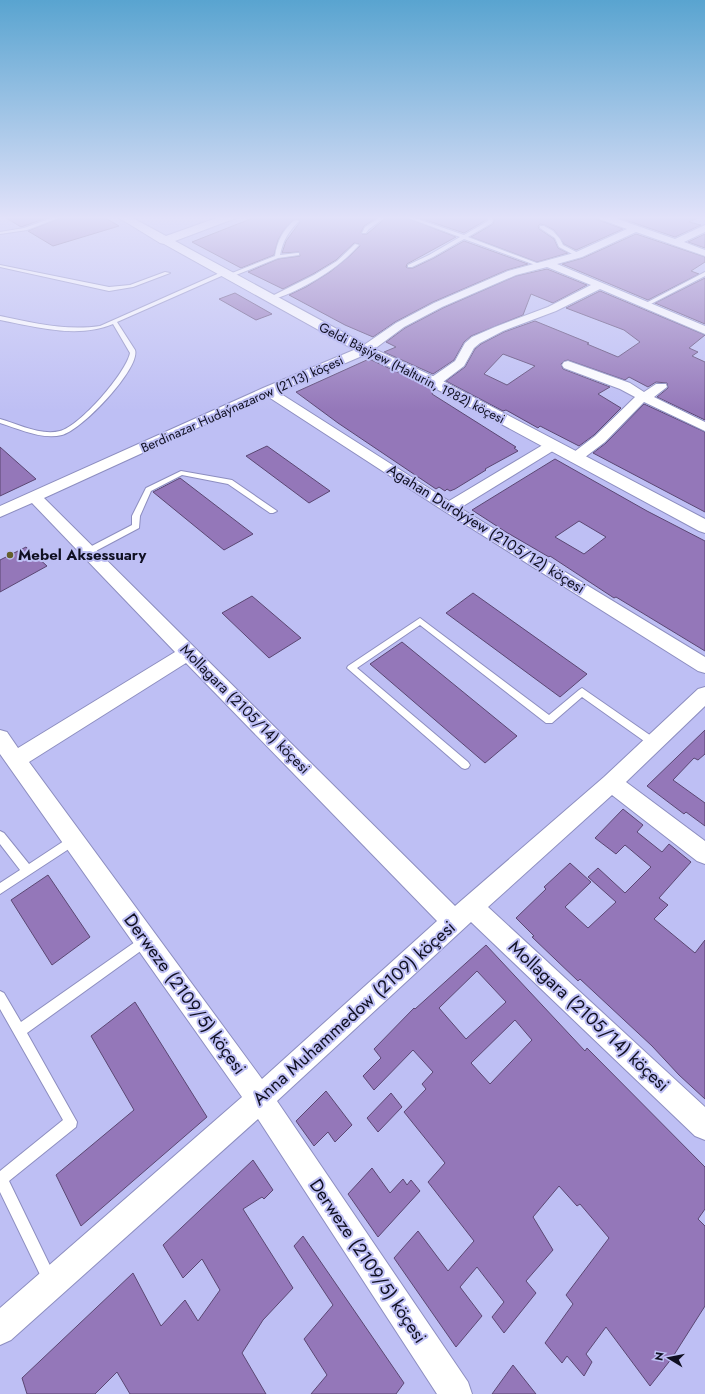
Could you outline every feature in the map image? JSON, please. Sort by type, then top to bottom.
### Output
[{"type":"street","name":"Geldi Bäşiýew (Halturin, 1982) köçesi","points":[[237,281],[365,350],[434,382],[551,446],[705,527]]},
{"type":"street","name":"Berdinazar Hudaýnazarow (2113) köçesi","points":[[0,512],[268,391],[365,350],[400,325],[419,314],[494,281]]},
{"type":"street","points":[[590,281],[705,330]]},
{"type":"street","points":[[434,382],[460,364],[469,346],[476,340],[498,329],[552,309],[600,285]]},
{"type":"street","points":[[568,365],[625,386],[642,397],[705,427]]},
{"type":"street","points":[[575,458],[600,439],[630,407],[642,397],[661,387]]},
{"type":"street","name":"Agahan Durdyýew (2105/12) köçesi","points":[[268,391],[449,508],[705,666]]},
{"type":"street","points":[[449,508],[551,446]]},
{"type":"street","name":"Mollagara (2105/14) köçesi","points":[[34,497],[189,652],[463,914],[705,1126]]},
{"type":"street","points":[[17,759],[189,652]]},
{"type":"street","name":"Anna Muhammedow (2109) köçesi","points":[[0,1329],[260,1099],[463,914],[611,783],[705,694]]},
{"type":"street","name":"Derweze (2109/5) köçesi","points":[[0,738],[17,759],[260,1099],[456,1394]]},
{"type":"street","points":[[611,783],[705,854]]},
{"type":"lane","points":[[71,281],[109,289],[131,286],[145,281]]},
{"type":"lane","points":[[0,318],[56,329],[87,330],[101,327],[211,281]]},
{"type":"lane","points":[[269,299],[288,292],[307,281]]},
{"type":"lane","points":[[645,305],[691,281]]},
{"type":"lane","points":[[0,421],[42,432],[64,433],[84,416],[107,394],[128,369],[132,360],[133,352],[114,321]]},
{"type":"lane","points":[[89,551],[136,526],[136,516],[148,490],[181,473],[230,482],[273,511]]},
{"type":"lane","points":[[465,765],[351,668],[420,621],[549,720],[582,692],[654,743]]},
{"type":"lane","points":[[0,836],[28,871]]},
{"type":"lane","points":[[0,889],[74,840]]},
{"type":"lane","points":[[19,1031],[146,940]]},
{"type":"lane","points":[[0,997],[70,1122],[1,1180],[52,1283]]},
{"type":"building","points":[[267,281],[299,281],[283,289]]},
{"type":"building","points":[[316,281],[481,281],[433,302],[395,322],[373,337],[345,325],[289,295]]},
{"type":"building","points":[[504,281],[577,281],[587,285],[553,303],[531,294],[523,315],[471,336],[464,342],[454,360],[433,374],[384,352],[396,347],[386,342],[405,328],[443,308]]},
{"type":"building","points":[[603,281],[685,281],[648,300]]},
{"type":"building","points":[[699,281],[705,281],[705,324],[655,303]]},
{"type":"building","points":[[600,291],[705,335],[689,348],[698,352],[692,356],[705,362],[705,420],[657,397],[668,388],[667,383],[656,382],[648,387],[629,377],[625,380],[568,360],[561,364],[563,369],[610,387],[598,394],[621,408],[594,435],[579,446],[540,426],[538,428],[506,410],[503,411],[446,381],[465,367],[475,349],[481,344],[504,332],[535,321],[589,343],[587,344],[618,357],[640,342],[624,330],[566,308]],"holes":[[[503,354],[535,366],[507,385],[484,374]]]},
{"type":"building","points":[[235,293],[272,314],[256,320],[219,299]]},
{"type":"building","points":[[369,359],[434,389],[432,394],[516,447],[514,448],[518,451],[485,469],[486,470],[455,489],[450,491],[447,489],[445,491],[439,487],[436,489],[338,423],[296,392]]},
{"type":"building","points":[[644,404],[705,432],[705,512],[593,453],[606,443]]},
{"type":"building","points":[[267,446],[330,491],[309,503],[246,456]]},
{"type":"building","points":[[0,447],[36,479],[0,496]]},
{"type":"building","points":[[555,459],[647,511],[705,541],[705,651],[616,597],[614,598],[550,556],[549,557],[506,532],[472,510]],"holes":[[[579,521],[606,537],[584,554],[555,537]]]},
{"type":"building","points":[[180,478],[253,534],[224,550],[153,492]]},
{"type":"building","points":[[26,547],[47,566],[0,592],[0,560]]},
{"type":"building","points":[[473,593],[587,674],[560,697],[446,613]]},
{"type":"building","points":[[252,596],[301,638],[269,658],[222,613]]},
{"type":"building","points":[[402,642],[517,736],[485,763],[370,664]]},
{"type":"building","points":[[705,730],[705,754],[698,760],[694,758],[673,780],[705,803],[705,826],[686,812],[684,814],[647,786]]},
{"type":"building","points":[[623,809],[643,825],[637,832],[662,852],[669,844],[691,862],[659,898],[668,905],[654,919],[695,953],[705,940],[705,1099],[679,1075],[652,1046],[580,979],[578,981],[532,937],[534,936],[516,918],[546,889],[544,887],[570,863],[591,882],[565,907],[588,928],[616,902],[588,877],[598,868],[625,893],[651,867],[625,845],[616,854],[595,838]]},
{"type":"building","points":[[48,875],[90,937],[52,965],[11,900]]},
{"type":"building","points":[[486,945],[585,1051],[587,1048],[705,1167],[705,1209],[698,1219],[705,1226],[705,1306],[672,1358],[650,1386],[606,1327],[586,1354],[592,1362],[584,1376],[567,1356],[562,1363],[545,1343],[573,1304],[566,1295],[609,1238],[580,1204],[577,1206],[559,1186],[533,1217],[553,1250],[526,1281],[536,1293],[504,1333],[492,1317],[504,1302],[477,1267],[460,1287],[482,1316],[456,1347],[394,1258],[418,1231],[448,1271],[474,1241],[428,1182],[445,1163],[404,1112],[426,1089],[422,1084],[433,1072],[413,1050],[374,1090],[363,1076],[381,1058],[374,1049],[414,1008],[415,1009]],"holes":[[[477,971],[506,1002],[466,1039],[439,1008]],[[515,1020],[532,1040],[490,1084],[471,1063]]]},
{"type":"building","points":[[135,1002],[207,1117],[81,1226],[56,1175],[134,1110],[91,1036]]},
{"type":"building","points":[[326,1091],[352,1125],[335,1142],[328,1132],[314,1146],[296,1121]]},
{"type":"building","points":[[391,1093],[402,1107],[378,1132],[367,1118]]},
{"type":"building","points":[[253,1160],[273,1190],[264,1199],[262,1197],[243,1209],[293,1288],[263,1320],[242,1353],[266,1394],[130,1394],[117,1372],[95,1394],[27,1394],[22,1378],[133,1273],[161,1326],[185,1300],[198,1321],[220,1290],[202,1259],[183,1278],[163,1245]]},
{"type":"building","points":[[372,1168],[390,1193],[403,1179],[407,1185],[411,1180],[420,1191],[378,1237],[348,1194]]},
{"type":"building","points":[[303,1236],[404,1383],[396,1394],[311,1394],[327,1375],[304,1339],[333,1305],[294,1246]]},
{"type":"building","points":[[513,1365],[536,1394],[492,1394]]},
{"type":"place","name":"Mebel Aksessuary","points":[[10,555]]}]
